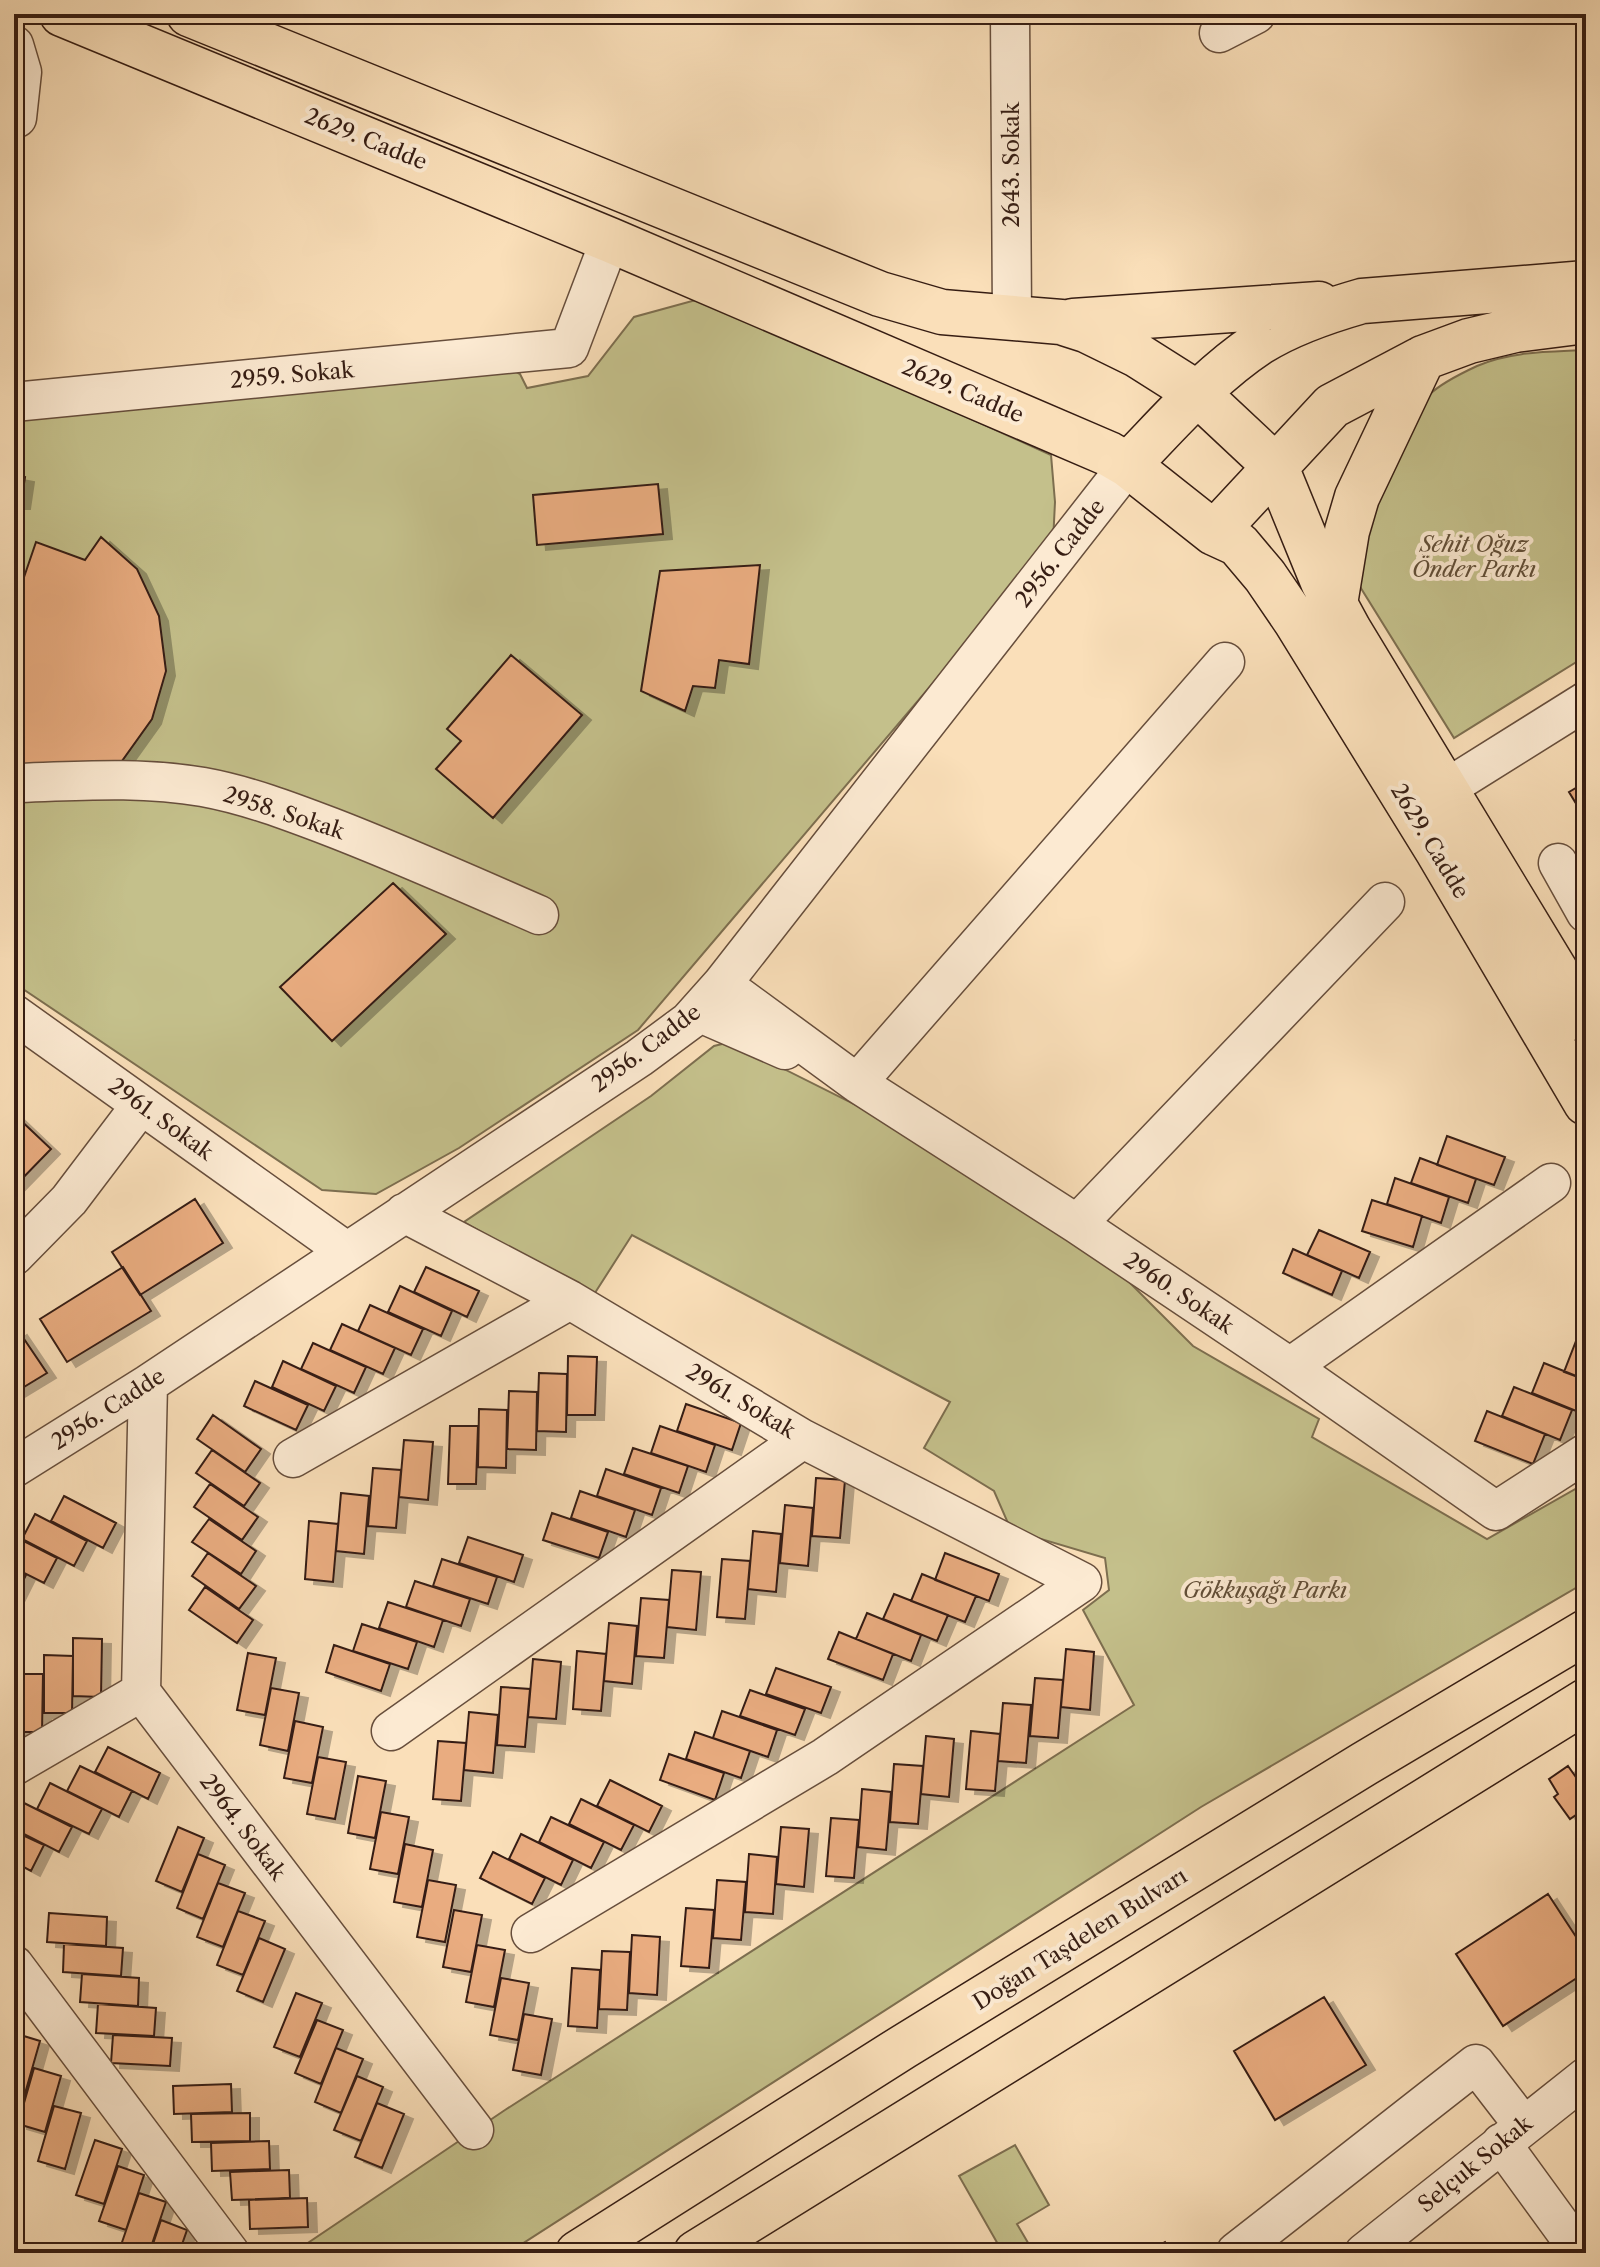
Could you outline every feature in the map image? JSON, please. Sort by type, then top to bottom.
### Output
[{"type":"main road","name":"2629. Cadde","points":[[62,14],[610,240],[1109,454],[1128,465],[1214,533],[1238,544],[1265,576],[1437,850],[1586,1103]]},
{"type":"main road","name":"2629. Cadde","points":[[189,14],[880,294],[942,312],[1061,322],[1128,350],[1197,393],[1276,467],[1335,604],[1362,654],[1447,788],[1586,1021]]},
{"type":"main road","points":[[1061,322],[1586,283]]},
{"type":"main road","points":[[1128,465],[1197,393],[1259,343],[1300,323],[1362,301]]},
{"type":"main road","points":[[1214,533],[1332,406],[1423,358],[1469,341],[1515,330],[1586,321]]},
{"type":"main road","points":[[1335,604],[1347,531],[1357,497],[1423,358]]},
{"type":"main road","name":"Doğan Taşdelen Bulvarı","points":[[578,2253],[903,2047],[1364,1764],[1586,1632]]},
{"type":"main road","points":[[696,2253],[1586,1701]]},
{"type":"street","name":"2643. Sokak","points":[[1010,14],[1012,317]]},
{"type":"street","points":[[1219,33],[1256,14]]},
{"type":"street","points":[[14,45],[22,72],[17,118]]},
{"type":"street","name":"2959. Sokak","points":[[14,402],[569,348],[610,240]]},
{"type":"street","name":"2956. Cadde","points":[[14,1468],[148,1384],[657,1046],[710,998],[1128,465]]},
{"type":"street","points":[[857,1083],[1225,662]]},
{"type":"street","points":[[1447,788],[1586,701]]},
{"type":"street","name":"2958. Sokak","points":[[14,783],[180,783],[239,795],[375,844],[539,915]]},
{"type":"street","points":[[1558,863],[1586,913]]},
{"type":"street","points":[[1077,1224],[1385,902]]},
{"type":"street","name":"2960. Sokak","points":[[710,998],[857,1083],[1077,1224],[1496,1511],[1586,1453]]},
{"type":"street","name":"2961. Sokak","points":[[17,1021],[346,1251]]},
{"type":"street","points":[[14,1256],[69,1200],[141,1105]]},
{"type":"street","points":[[1290,1367],[1551,1183]]},
{"type":"street","name":"2961. Sokak","points":[[404,1213],[570,1300],[803,1439],[1082,1582],[825,1757],[531,1933]]},
{"type":"street","points":[[293,1458],[570,1300]]},
{"type":"street","points":[[14,1766],[141,1692],[148,1384]]},
{"type":"street","points":[[102,1413],[144,1479]]},
{"type":"street","points":[[391,1731],[803,1439]]},
{"type":"street","name":"2964. Sokak","points":[[141,1692],[474,2130]]},
{"type":"street","points":[[14,1965],[230,2253]]},
{"type":"street","points":[[1236,2252],[1476,2064],[1512,2134],[1581,2253]]},
{"type":"street","name":"Selçuk Sokak","points":[[1364,2253],[1586,2077]]},
{"type":"green space","points":[[703,298],[1051,455],[1055,502],[1053,542],[638,1030],[459,1148],[376,1194],[322,1190],[14,983],[14,414],[500,363],[520,374],[527,388],[588,376],[634,317]]},
{"type":"green space","name":"Şehit Oğuz Önder Parkı","points":[[1586,350],[1586,656],[1454,738],[1354,577],[1373,506],[1403,433],[1429,395],[1439,387],[1477,366],[1503,357]]},
{"type":"green space","name":"Gökkuşağı Parkı","points":[[730,1042],[912,1133],[1091,1244],[1193,1346],[1319,1419],[1312,1437],[1487,1539],[1586,1483],[1586,1582],[1201,1807],[508,2253],[293,2253],[505,2110],[1134,1705],[1083,1610],[1109,1590],[1105,1558],[1011,1530],[994,1491],[924,1448],[950,1402],[632,1235],[593,1296],[464,1222],[651,1096],[714,1046]]},
{"type":"green space","points":[[1015,2145],[1049,2205],[1017,2224],[1034,2253],[1003,2253],[959,2176]]},
{"type":"building","points":[[14,475],[25,477],[21,504],[14,504]]},
{"type":"building","points":[[658,484],[663,534],[537,545],[533,495]]},
{"type":"building","points":[[101,537],[137,569],[159,616],[166,671],[152,719],[117,768],[14,771],[14,585],[21,586],[36,542],[85,560]]},
{"type":"building","points":[[760,565],[749,664],[719,660],[715,688],[693,686],[685,711],[641,691],[660,571]]},
{"type":"building","points":[[511,655],[582,715],[493,818],[436,769],[461,741],[447,729]]},
{"type":"building","points":[[1586,782],[1586,820],[1569,792]]},
{"type":"building","points":[[393,883],[446,934],[332,1041],[280,987]]},
{"type":"building","points":[[14,1114],[51,1149],[14,1187]]},
{"type":"building","points":[[1447,1136],[1505,1157],[1494,1185],[1437,1165]]},
{"type":"building","points":[[1420,1158],[1476,1179],[1468,1203],[1411,1183]]},
{"type":"building","points":[[1395,1178],[1449,1197],[1441,1223],[1387,1204]]},
{"type":"building","points":[[195,1199],[223,1243],[140,1295],[112,1252]]},
{"type":"building","points":[[1372,1200],[1422,1216],[1413,1247],[1362,1231]]},
{"type":"building","points":[[1319,1230],[1370,1252],[1359,1278],[1307,1255]]},
{"type":"building","points":[[1293,1249],[1342,1271],[1332,1295],[1283,1273]]},
{"type":"building","points":[[123,1267],[151,1311],[67,1362],[40,1319]]},
{"type":"building","points":[[426,1267],[479,1291],[467,1317],[414,1292]]},
{"type":"building","points":[[400,1286],[452,1311],[441,1336],[388,1312]]},
{"type":"building","points":[[370,1305],[423,1329],[411,1355],[358,1331]]},
{"type":"building","points":[[342,1324],[395,1348],[383,1374],[330,1350]]},
{"type":"building","points":[[18,1330],[47,1373],[14,1393],[14,1333]]},
{"type":"building","points":[[1576,1341],[1586,1345],[1586,1380],[1564,1372]]},
{"type":"building","points":[[313,1343],[366,1367],[354,1393],[301,1369]]},
{"type":"building","points":[[568,1356],[597,1357],[595,1415],[567,1415]]},
{"type":"building","points":[[283,1361],[336,1386],[324,1411],[272,1387]]},
{"type":"building","points":[[1544,1363],[1586,1380],[1586,1415],[1532,1393]]},
{"type":"building","points":[[539,1373],[567,1374],[566,1432],[537,1431]]},
{"type":"building","points":[[255,1381],[308,1405],[296,1430],[244,1406]]},
{"type":"building","points":[[1514,1387],[1572,1410],[1560,1440],[1502,1416]]},
{"type":"building","points":[[509,1391],[537,1392],[536,1450],[507,1449]]},
{"type":"building","points":[[686,1404],[741,1423],[732,1450],[677,1431]]},
{"type":"building","points":[[479,1409],[507,1410],[506,1468],[478,1467]]},
{"type":"building","points":[[1487,1411],[1545,1434],[1533,1464],[1475,1441]]},
{"type":"building","points":[[213,1415],[261,1449],[245,1472],[197,1439]]},
{"type":"building","points":[[450,1426],[478,1426],[476,1484],[448,1484]]},
{"type":"building","points":[[660,1426],[715,1445],[706,1472],[651,1453]]},
{"type":"building","points":[[404,1440],[433,1442],[428,1500],[399,1497]]},
{"type":"building","points":[[633,1448],[688,1466],[679,1493],[624,1474]]},
{"type":"building","points":[[212,1450],[260,1483],[244,1506],[196,1473]]},
{"type":"building","points":[[373,1468],[401,1470],[396,1528],[368,1526]]},
{"type":"building","points":[[606,1469],[661,1488],[652,1515],[597,1496]]},
{"type":"building","points":[[816,1478],[845,1480],[840,1538],[812,1536]]},
{"type":"building","points":[[210,1484],[258,1517],[242,1540],[194,1507]]},
{"type":"building","points":[[580,1491],[635,1510],[626,1537],[571,1518]]},
{"type":"building","points":[[341,1493],[369,1496],[364,1554],[336,1551]]},
{"type":"building","points":[[64,1496],[116,1523],[103,1548],[51,1521]]},
{"type":"building","points":[[785,1505],[813,1508],[808,1566],[780,1563]]},
{"type":"building","points":[[552,1513],[608,1532],[599,1558],[543,1540]]},
{"type":"building","points":[[35,1514],[87,1541],[74,1566],[22,1539]]},
{"type":"building","points":[[209,1519],[256,1551],[241,1574],[192,1542]]},
{"type":"building","points":[[309,1521],[338,1524],[333,1582],[305,1579]]},
{"type":"building","points":[[753,1531],[781,1534],[776,1592],[748,1589]]},
{"type":"building","points":[[14,1536],[57,1558],[44,1583],[14,1568]]},
{"type":"building","points":[[468,1537],[523,1555],[514,1582],[459,1563]]},
{"type":"building","points":[[208,1553],[256,1586],[239,1609],[192,1576]]},
{"type":"building","points":[[945,1553],[999,1574],[989,1601],[935,1580]]},
{"type":"building","points":[[442,1559],[497,1577],[488,1604],[433,1586]]},
{"type":"building","points":[[722,1559],[750,1561],[745,1619],[717,1617]]},
{"type":"building","points":[[14,1569],[26,1575],[14,1599]]},
{"type":"building","points":[[672,1570],[701,1572],[696,1630],[667,1627]]},
{"type":"building","points":[[922,1574],[976,1596],[965,1622],[911,1601]]},
{"type":"building","points":[[415,1581],[470,1599],[461,1626],[406,1607]]},
{"type":"building","points":[[205,1587],[253,1620],[237,1643],[189,1610]]},
{"type":"building","points":[[894,1594],[948,1615],[937,1641],[883,1619]]},
{"type":"building","points":[[641,1598],[669,1600],[664,1658],[636,1656]]},
{"type":"building","points":[[388,1602],[443,1620],[434,1647],[379,1628]]},
{"type":"building","points":[[867,1613],[921,1635],[911,1661],[856,1639]]},
{"type":"building","points":[[609,1623],[637,1626],[632,1684],[604,1681]]},
{"type":"building","points":[[362,1624],[417,1642],[408,1669],[353,1651]]},
{"type":"building","points":[[839,1632],[893,1654],[883,1680],[828,1659]]},
{"type":"building","points":[[73,1638],[102,1639],[101,1697],[73,1696]]},
{"type":"building","points":[[334,1645],[390,1664],[381,1691],[326,1672]]},
{"type":"building","points":[[1066,1649],[1094,1652],[1090,1710],[1061,1707]]},
{"type":"building","points":[[577,1651],[606,1654],[601,1711],[573,1709]]},
{"type":"building","points":[[248,1653],[276,1658],[265,1715],[237,1710]]},
{"type":"building","points":[[44,1655],[73,1656],[72,1713],[44,1713]]},
{"type":"building","points":[[533,1659],[561,1662],[556,1719],[528,1717]]},
{"type":"building","points":[[776,1668],[831,1687],[821,1713],[766,1694]]},
{"type":"building","points":[[14,1674],[43,1674],[42,1732],[14,1732]]},
{"type":"building","points":[[1035,1678],[1063,1680],[1058,1738],[1030,1736]]},
{"type":"building","points":[[501,1687],[530,1689],[525,1747],[497,1745]]},
{"type":"building","points":[[271,1688],[299,1693],[288,1751],[260,1745]]},
{"type":"building","points":[[750,1690],[805,1709],[795,1735],[740,1716]]},
{"type":"building","points":[[1003,1703],[1031,1705],[1026,1763],[998,1761]]},
{"type":"building","points":[[722,1711],[777,1730],[768,1757],[713,1738]]},
{"type":"building","points":[[469,1712],[498,1715],[493,1773],[464,1770]]},
{"type":"building","points":[[295,1721],[323,1727],[312,1783],[284,1778]]},
{"type":"building","points":[[971,1731],[1000,1734],[995,1791],[966,1789]]},
{"type":"building","points":[[695,1732],[750,1751],[741,1778],[686,1759]]},
{"type":"building","points":[[926,1736],[954,1739],[949,1797],[921,1794]]},
{"type":"building","points":[[438,1741],[466,1743],[461,1801],[433,1799]]},
{"type":"building","points":[[108,1747],[160,1773],[148,1799],[95,1772]]},
{"type":"building","points":[[669,1754],[724,1773],[715,1800],[660,1780]]},
{"type":"building","points":[[318,1757],[346,1762],[335,1819],[307,1814]]},
{"type":"building","points":[[894,1764],[923,1766],[918,1824],[890,1822]]},
{"type":"building","points":[[80,1766],[132,1791],[119,1817],[67,1791]]},
{"type":"building","points":[[1568,1766],[1578,1780],[1582,1777],[1586,1783],[1586,1808],[1570,1819],[1554,1797],[1558,1794],[1549,1779]]},
{"type":"building","points":[[358,1776],[386,1781],[375,1838],[348,1833]]},
{"type":"building","points":[[610,1780],[662,1806],[649,1832],[597,1806]]},
{"type":"building","points":[[50,1783],[102,1809],[89,1834],[37,1809]]},
{"type":"building","points":[[862,1789],[891,1792],[886,1850],[858,1847]]},
{"type":"building","points":[[581,1799],[634,1825],[621,1850],[569,1824]]},
{"type":"building","points":[[20,1801],[72,1827],[59,1852],[14,1829],[14,1813]]},
{"type":"building","points":[[381,1812],[409,1817],[398,1874],[370,1869]]},
{"type":"building","points":[[551,1817],[604,1842],[591,1868],[539,1842]]},
{"type":"building","points":[[831,1818],[859,1820],[854,1878],[826,1876]]},
{"type":"building","points":[[178,1827],[204,1838],[182,1892],[156,1881]]},
{"type":"building","points":[[781,1827],[809,1829],[804,1887],[776,1884]]},
{"type":"building","points":[[14,1831],[44,1845],[31,1871],[14,1862]]},
{"type":"building","points":[[521,1834],[573,1860],[561,1885],[509,1859]]},
{"type":"building","points":[[405,1844],[433,1850],[422,1907],[394,1902]]},
{"type":"building","points":[[493,1852],[545,1878],[532,1904],[480,1878]]},
{"type":"building","points":[[198,1854],[225,1865],[203,1919],[177,1908]]},
{"type":"building","points":[[749,1854],[777,1857],[773,1914],[745,1912]]},
{"type":"building","points":[[428,1880],[456,1885],[445,1942],[417,1937]]},
{"type":"building","points":[[717,1880],[746,1882],[741,1940],[713,1938]]},
{"type":"building","points":[[218,1883],[245,1893],[223,1947],[197,1937]]},
{"type":"building","points":[[1548,1894],[1586,1952],[1586,1972],[1503,2026],[1456,1954]]},
{"type":"building","points":[[686,1908],[714,1910],[709,1968],[681,1966]]},
{"type":"building","points":[[454,1910],[482,1915],[471,1972],[443,1967]]},
{"type":"building","points":[[238,1911],[265,1921],[243,1975],[217,1965]]},
{"type":"building","points":[[49,1913],[107,1917],[106,1946],[47,1942]]},
{"type":"building","points":[[632,1935],[660,1937],[657,1995],[629,1993]]},
{"type":"building","points":[[259,1938],[285,1949],[263,2002],[237,1991]]},
{"type":"building","points":[[64,1944],[123,1948],[121,1976],[63,1972]]},
{"type":"building","points":[[477,1945],[505,1950],[494,2007],[466,2002]]},
{"type":"building","points":[[602,1951],[630,1952],[627,2010],[599,2009]]},
{"type":"building","points":[[572,1968],[600,1970],[597,2028],[568,2026]]},
{"type":"building","points":[[82,1974],[139,1978],[138,2006],[80,2002]]},
{"type":"building","points":[[501,1978],[529,1983],[518,2040],[490,2035]]},
{"type":"building","points":[[296,1993],[322,2003],[300,2057],[274,2047]]},
{"type":"building","points":[[1324,1997],[1366,2065],[1275,2120],[1234,2051]]},
{"type":"building","points":[[98,2004],[156,2008],[154,2036],[96,2033]]},
{"type":"building","points":[[524,2014],[552,2019],[541,2075],[513,2070]]},
{"type":"building","points":[[317,2020],[343,2030],[321,2084],[295,2073]]},
{"type":"building","points":[[14,2033],[40,2041],[24,2097],[14,2094]]},
{"type":"building","points":[[113,2035],[172,2038],[170,2066],[111,2063]]},
{"type":"building","points":[[336,2048],[363,2059],[341,2113],[315,2102]]},
{"type":"building","points":[[34,2068],[61,2076],[45,2132],[18,2124]]},
{"type":"building","points":[[357,2076],[383,2087],[361,2141],[334,2130]]},
{"type":"building","points":[[231,2084],[232,2112],[174,2114],[173,2086]]},
{"type":"building","points":[[377,2103],[404,2114],[382,2168],[355,2157]]},
{"type":"building","points":[[54,2106],[81,2113],[65,2169],[38,2161]]},
{"type":"building","points":[[250,2113],[250,2141],[192,2142],[191,2114]]},
{"type":"building","points":[[95,2140],[122,2149],[104,2204],[76,2195]]},
{"type":"building","points":[[269,2141],[270,2169],[212,2171],[211,2143]]},
{"type":"building","points":[[118,2166],[144,2175],[126,2230],[99,2221]]},
{"type":"building","points":[[289,2170],[290,2198],[232,2200],[230,2172]]},
{"type":"building","points":[[139,2193],[166,2202],[149,2253],[120,2248]]},
{"type":"building","points":[[307,2198],[308,2227],[250,2229],[249,2200]]},
{"type":"building","points":[[161,2220],[187,2230],[179,2253],[150,2253]]},
{"type":"building","points":[[1165,2242],[1172,2253],[1146,2253]]}]
